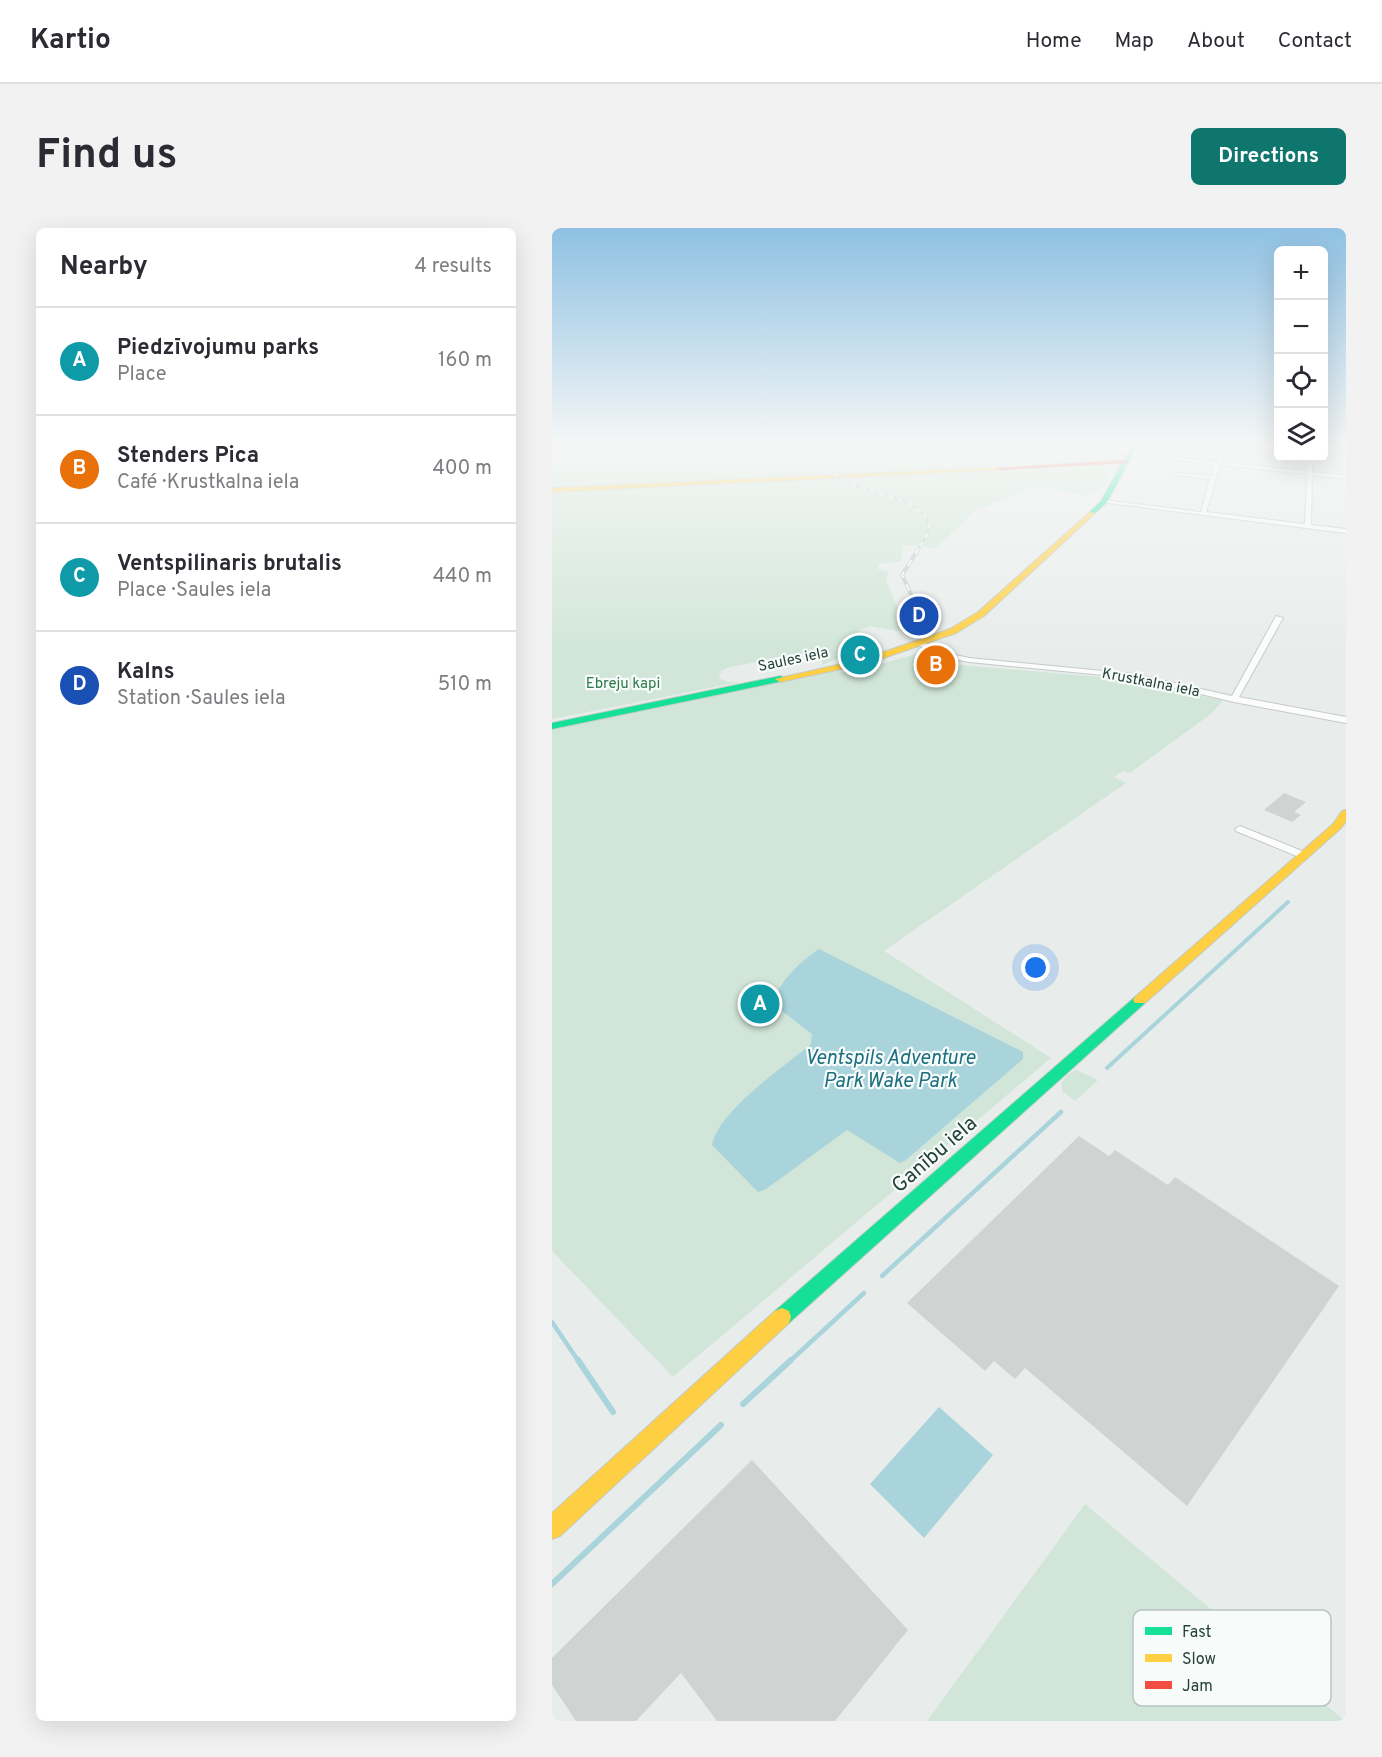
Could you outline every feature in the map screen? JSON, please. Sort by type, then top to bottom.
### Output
[{"type":"street","name":"Saules iela","points":[[552,726],[866,661],[920,644],[952,631],[981,614],[1092,513]]},
{"type":"street","points":[[1192,513],[1346,531]]},
{"type":"street","points":[[1308,527],[1309,513]]},
{"type":"street","points":[[1234,699],[1279,618]]},
{"type":"street","name":"Krustkalna iela","points":[[920,644],[945,655],[969,660],[1134,676],[1234,699],[1346,720]]},
{"type":"street","name":"Ganību iela","points":[[552,1528],[844,1261],[1337,826],[1346,813]]},
{"type":"street","points":[[1240,829],[1303,855]]},
{"type":"green space","name":"Ebreju kapi","points":[[552,513],[973,513],[936,548],[903,545],[901,561],[880,564],[877,569],[889,571],[886,580],[904,624],[916,629],[913,634],[870,626],[859,630],[860,649],[817,667],[823,663],[819,657],[822,656],[810,652],[730,667],[721,671],[719,678],[727,682],[740,682],[552,719]]},
{"type":"green space","points":[[917,654],[949,664],[1100,677],[1223,700],[1212,713],[1130,773],[1123,771],[1114,777],[1126,783],[884,951],[1051,1058],[673,1377],[552,1251],[552,730],[828,671],[850,672]]},
{"type":"green space","points":[[1076,1070],[1098,1080],[1075,1101],[1063,1092],[1061,1084],[1067,1075]]},
{"type":"green space","points":[[1085,1504],[1212,1610],[1133,1610],[1133,1706],[1327,1706],[1345,1721],[927,1721]]},
{"type":"water","name":"Ventspils Adventure Park Wake Park","points":[[819,949],[1023,1052],[1023,1059],[906,1160],[900,1163],[847,1130],[766,1189],[758,1192],[712,1145],[717,1132],[739,1104],[811,1044],[812,1034],[774,1005],[784,981],[797,966]]},
{"type":"water","points":[[939,1407],[993,1455],[924,1538],[870,1484]]},
{"type":"building","points":[[1284,793],[1306,802],[1294,812],[1301,815],[1292,822],[1264,810]]},
{"type":"building","points":[[1079,1136],[1109,1156],[1115,1150],[1168,1185],[1175,1177],[1339,1286],[1187,1506],[1025,1368],[1015,1379],[994,1361],[985,1371],[907,1303]]},
{"type":"building","points":[[752,1460],[908,1630],[835,1721],[717,1721],[681,1673],[636,1721],[576,1721],[552,1685],[552,1658]]},
{"type":"waterway","points":[[1107,1068],[1288,902]]},
{"type":"waterway","points":[[882,1276],[1061,1112]]},
{"type":"waterway","points":[[789,1362],[864,1293]]},
{"type":"waterway","points":[[552,1322],[579,1362]]},
{"type":"waterway","points":[[578,1360],[613,1412]]},
{"type":"waterway","points":[[743,1404],[791,1360]]},
{"type":"waterway","points":[[552,1584],[721,1425]]},
{"type":"railway","points":[[918,550],[927,535],[929,525],[922,513]]},
{"type":"railway","points":[[919,548],[902,575],[930,635]]},
{"type":"traffic: fast","points":[[552,726],[780,679]]},
{"type":"traffic: fast","points":[[782,1317],[1140,1000]]},
{"type":"traffic: slow","points":[[780,679],[866,661],[953,631],[981,614],[1092,513]]},
{"type":"traffic: slow","points":[[1140,1000],[1337,826],[1346,813]]},
{"type":"traffic: slow","points":[[552,1528],[782,1317]]},
{"type":"place","name":"Kalns","points":[[919,616]]},
{"type":"place","name":"Ventspilinaris brutalis","points":[[860,655]]},
{"type":"place","name":"Stenders Pica","points":[[936,665]]},
{"type":"place","name":"Piedzīvojumu parks","points":[[760,1004]]}]
